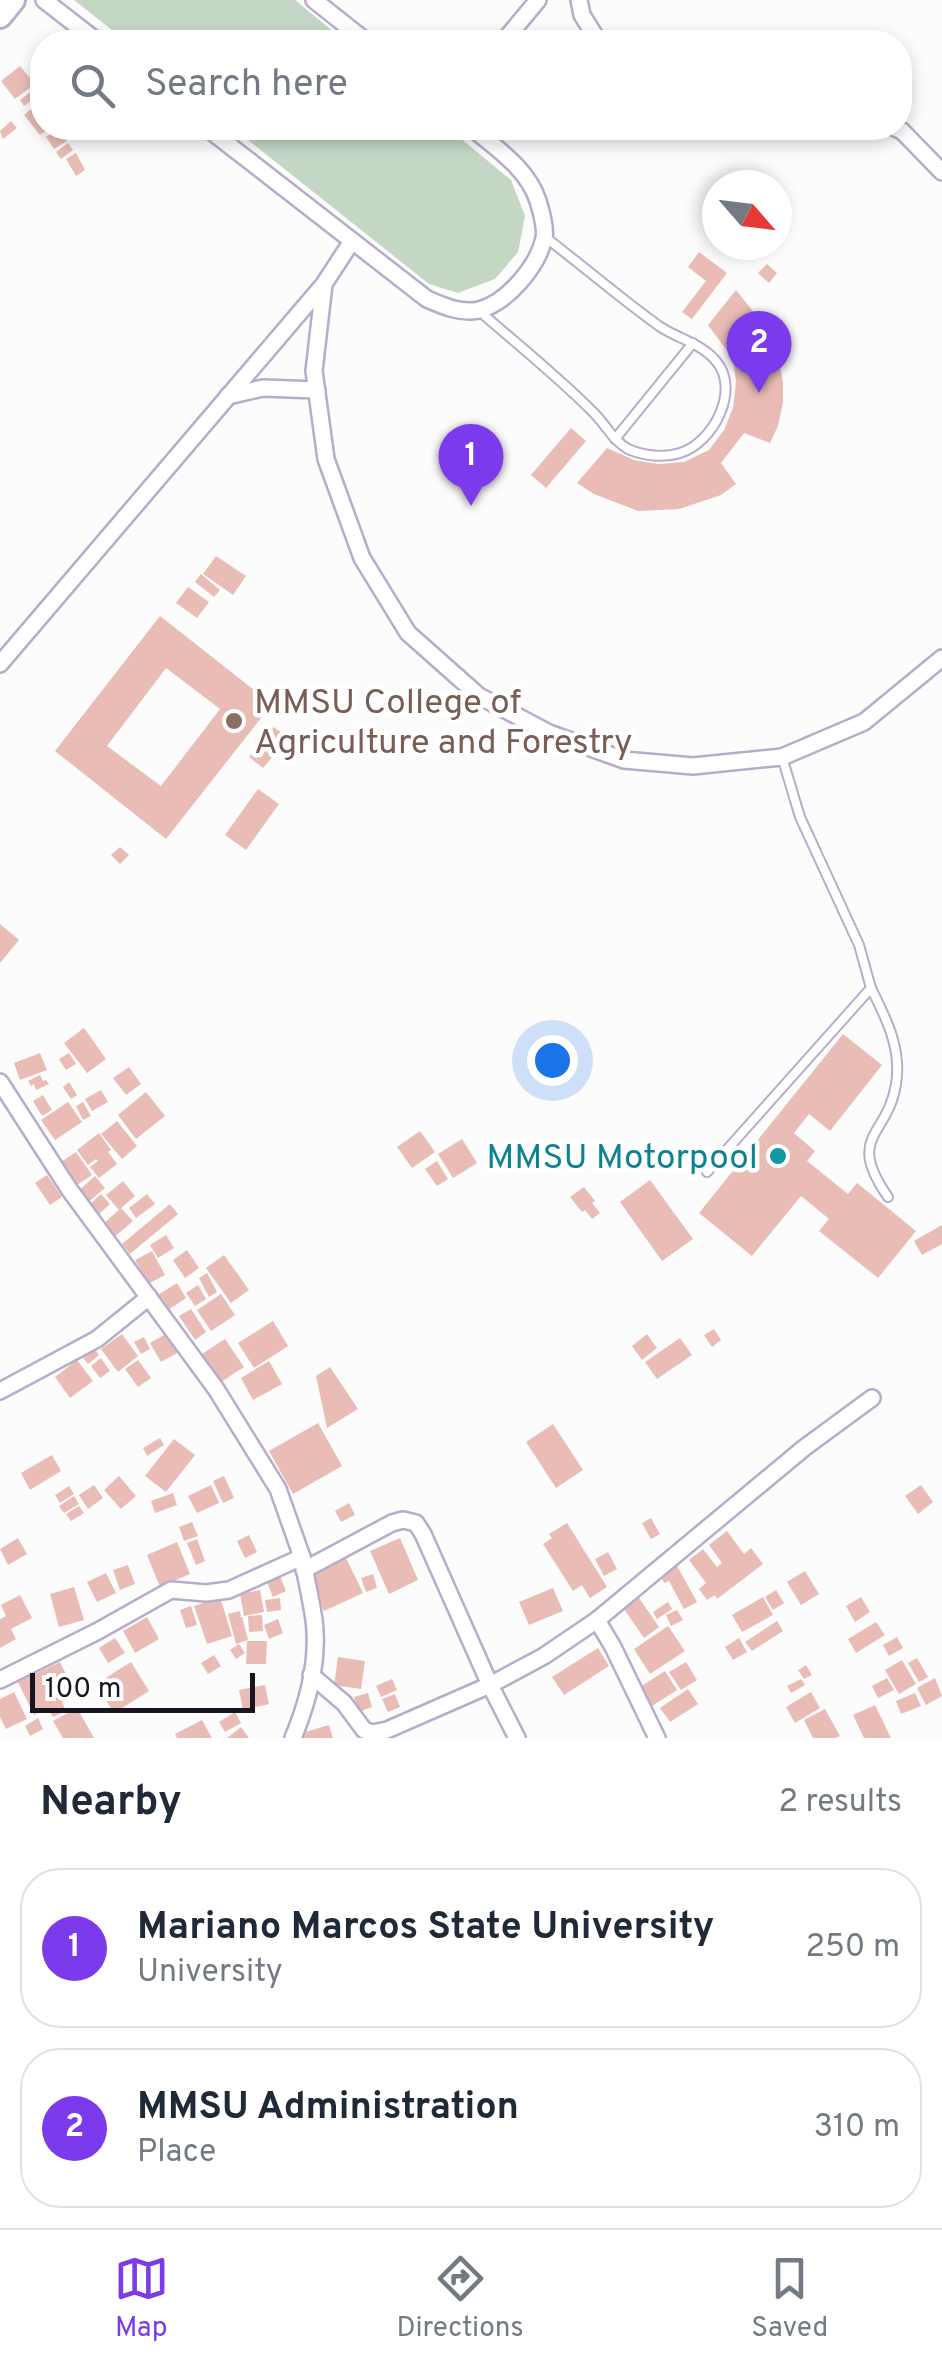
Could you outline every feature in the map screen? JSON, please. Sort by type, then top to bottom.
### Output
[{"type":"main road","points":[[0,16],[12,0]]},
{"type":"street","points":[[44,0],[83,30]]},
{"type":"street","points":[[314,0],[352,30]]},
{"type":"street","points":[[513,30],[538,0]]},
{"type":"street","points":[[579,0],[591,30]]},
{"type":"street","points":[[222,140],[427,299],[452,310],[478,310],[504,297],[521,282],[544,236],[538,198],[517,165],[487,140]]},
{"type":"street","points":[[911,140],[942,172]]},
{"type":"street","points":[[0,664],[324,284],[352,241]]},
{"type":"street","points":[[324,284],[314,371],[316,390],[326,459],[362,558],[408,633],[479,696],[549,733],[624,760],[693,766],[782,757],[864,722],[940,663]]},
{"type":"street","points":[[228,396],[264,388],[316,390]]},
{"type":"street","points":[[0,1082],[69,1189],[216,1389],[278,1489],[303,1564],[314,1624],[314,1660],[293,1738]]},
{"type":"street","points":[[0,1391],[97,1339],[148,1298]]},
{"type":"street","points":[[311,1675],[344,1703],[364,1730],[372,1733],[388,1730],[490,1685],[544,1656],[596,1620],[804,1448],[872,1398]]},
{"type":"street","points":[[0,1680],[171,1590],[229,1590],[303,1564],[402,1520],[416,1524],[423,1534],[490,1685],[518,1738]]},
{"type":"street","points":[[596,1620],[657,1738]]},
{"type":"lane","points":[[478,310],[595,413],[626,448],[649,456],[682,453],[709,433],[721,414],[726,386],[720,364],[705,349],[662,328],[544,236]]},
{"type":"lane","points":[[615,439],[694,343]]},
{"type":"lane","points":[[782,757],[800,816],[859,945],[872,988],[892,1032],[896,1084],[868,1148],[874,1177],[888,1197]]},
{"type":"lane","points":[[707,1172],[872,988]]},
{"type":"green space","points":[[74,0],[295,0],[331,30],[112,30]]},
{"type":"green space","points":[[248,140],[463,140],[511,180],[525,216],[518,252],[495,279],[458,293],[429,284]]},
{"type":"building","points":[[20,66],[30,78],[30,88],[15,99],[1,81]]},
{"type":"building","points":[[30,92],[30,101],[24,106],[20,100]]},
{"type":"building","points":[[11,121],[17,128],[3,139],[0,131]]},
{"type":"building","points":[[48,140],[66,140],[67,141],[54,149]]},
{"type":"building","points":[[68,143],[73,150],[61,159],[56,152]]},
{"type":"building","points":[[76,153],[85,170],[76,176],[66,159]]},
{"type":"building","points":[[699,252],[702,260],[710,260],[727,273],[692,319],[682,312],[706,281],[688,267]]},
{"type":"building","points":[[767,264],[777,273],[769,283],[758,273]]},
{"type":"building","points":[[736,290],[767,329],[778,355],[783,403],[770,443],[744,433],[721,463],[736,484],[721,495],[679,509],[638,511],[577,483],[607,448],[634,460],[658,464],[684,462],[709,450],[724,430],[733,408],[736,382],[733,359],[708,325]]},
{"type":"building","points":[[571,428],[586,441],[546,488],[531,475]]},
{"type":"building","points":[[216,556],[246,576],[233,595],[203,574]]},
{"type":"building","points":[[201,574],[220,590],[214,597],[195,582]]},
{"type":"building","points":[[188,587],[209,602],[197,618],[176,603]]},
{"type":"building","name":"MMSU College of Agriculture and Forestry","points":[[160,616],[272,704],[166,839],[55,751]],"holes":[[[166,668],[220,709],[161,786],[107,746]]]},
{"type":"building","points":[[274,727],[288,738],[263,768],[249,757]]},
{"type":"building","points":[[258,789],[279,804],[246,850],[225,835]]},
{"type":"building","points":[[120,847],[129,855],[120,864],[111,855]]},
{"type":"building","points":[[0,924],[19,940],[0,963]]},
{"type":"building","points":[[84,1028],[106,1059],[87,1073],[64,1043]]},
{"type":"building","name":"MMSU Motorpool","points":[[843,1034],[882,1065],[830,1131],[809,1114],[794,1133],[815,1151],[807,1161],[848,1194],[857,1183],[916,1231],[878,1278],[819,1231],[829,1219],[801,1196],[752,1256],[699,1213]]},
{"type":"building","points":[[40,1053],[47,1070],[20,1080],[14,1063]]},
{"type":"building","points":[[69,1053],[76,1064],[66,1070],[59,1059]]},
{"type":"building","points":[[129,1067],[141,1084],[126,1095],[113,1078]]},
{"type":"building","points":[[40,1075],[49,1084],[36,1090],[28,1081]]},
{"type":"building","points":[[69,1082],[77,1095],[71,1099],[63,1087]]},
{"type":"building","points":[[101,1090],[108,1102],[92,1111],[85,1099]]},
{"type":"building","points":[[146,1092],[165,1116],[136,1139],[118,1115]]},
{"type":"building","points":[[43,1095],[52,1110],[42,1116],[33,1101]]},
{"type":"building","points":[[68,1102],[82,1122],[55,1140],[41,1120]]},
{"type":"building","points":[[83,1102],[91,1116],[83,1120],[76,1106]]},
{"type":"building","points":[[117,1121],[137,1146],[122,1159],[101,1134]]},
{"type":"building","points":[[420,1131],[435,1152],[412,1168],[397,1147]]},
{"type":"building","points":[[99,1133],[117,1164],[99,1178],[90,1167],[98,1161],[88,1165],[77,1150]]},
{"type":"building","points":[[462,1139],[477,1163],[453,1178],[438,1154]]},
{"type":"building","points":[[76,1152],[92,1175],[77,1185],[61,1162]]},
{"type":"building","points":[[437,1161],[448,1179],[437,1186],[425,1169]]},
{"type":"building","points":[[47,1175],[62,1197],[50,1205],[35,1183]]},
{"type":"building","points":[[95,1176],[105,1188],[86,1204],[76,1193]]},
{"type":"building","points":[[650,1180],[693,1239],[662,1261],[620,1202]]},
{"type":"building","points":[[123,1181],[135,1196],[119,1210],[106,1195]]},
{"type":"building","points":[[584,1187],[600,1213],[592,1219],[570,1197]]},
{"type":"building","points":[[101,1194],[110,1204],[96,1217],[87,1207]]},
{"type":"building","points":[[147,1194],[155,1204],[136,1218],[129,1208]]},
{"type":"building","points":[[170,1204],[178,1214],[130,1254],[122,1244]]},
{"type":"building","points":[[121,1208],[133,1221],[112,1239],[101,1226]]},
{"type":"building","points":[[942,1225],[942,1244],[922,1255],[914,1241]]},
{"type":"building","points":[[166,1235],[174,1248],[158,1258],[150,1245]]},
{"type":"building","points":[[187,1250],[199,1268],[185,1278],[173,1260]]},
{"type":"building","points":[[152,1251],[165,1275],[148,1284],[135,1260]]},
{"type":"building","points":[[224,1255],[249,1290],[231,1303],[206,1268]]},
{"type":"building","points":[[207,1273],[217,1292],[209,1297],[199,1278]]},
{"type":"building","points":[[177,1283],[186,1298],[165,1312],[156,1296]]},
{"type":"building","points":[[198,1285],[206,1299],[195,1306],[186,1293]]},
{"type":"building","points":[[221,1294],[235,1315],[211,1331],[197,1310]]},
{"type":"building","points":[[191,1309],[206,1332],[195,1340],[179,1316]]},
{"type":"building","points":[[273,1321],[288,1346],[254,1368],[238,1343]]},
{"type":"building","points":[[714,1329],[721,1340],[712,1347],[704,1335]]},
{"type":"building","points":[[122,1334],[138,1356],[118,1372],[101,1349]]},
{"type":"building","points":[[166,1334],[177,1353],[161,1362],[150,1343]]},
{"type":"building","points":[[647,1334],[657,1348],[642,1360],[632,1346]]},
{"type":"building","points":[[144,1337],[150,1349],[141,1354],[134,1342]]},
{"type":"building","points":[[680,1338],[692,1355],[657,1379],[645,1362]]},
{"type":"building","points":[[225,1339],[244,1367],[221,1382],[202,1354]]},
{"type":"building","points":[[93,1346],[99,1355],[88,1364],[81,1355]]},
{"type":"building","points":[[101,1358],[110,1371],[100,1378],[91,1366]]},
{"type":"building","points":[[77,1360],[93,1381],[70,1398],[55,1377]]},
{"type":"building","points":[[138,1360],[151,1378],[138,1387],[125,1369]]},
{"type":"building","points":[[269,1361],[282,1384],[253,1400],[241,1378]]},
{"type":"building","points":[[330,1367],[358,1409],[327,1428],[316,1376]]},
{"type":"building","points":[[318,1423],[342,1466],[293,1494],[269,1451]]},
{"type":"building","points":[[553,1424],[583,1470],[556,1488],[526,1442]]},
{"type":"building","points":[[160,1438],[164,1445],[147,1456],[143,1448]]},
{"type":"building","points":[[174,1439],[195,1455],[166,1492],[145,1476]]},
{"type":"building","points":[[52,1455],[61,1471],[30,1490],[21,1473]]},
{"type":"building","points":[[119,1476],[136,1496],[121,1509],[104,1490]]},
{"type":"building","points":[[224,1476],[234,1498],[223,1503],[213,1481]]},
{"type":"building","points":[[94,1485],[103,1498],[88,1509],[79,1495]]},
{"type":"building","points":[[211,1485],[219,1503],[197,1513],[188,1496]]},
{"type":"building","points":[[921,1485],[933,1502],[918,1514],[905,1496]]},
{"type":"building","points":[[69,1486],[74,1494],[60,1503],[55,1495]]},
{"type":"building","points":[[173,1493],[177,1505],[155,1513],[151,1501]]},
{"type":"building","points":[[74,1496],[79,1504],[64,1513],[59,1506]]},
{"type":"building","points":[[349,1503],[355,1515],[341,1522],[335,1511]]},
{"type":"building","points":[[79,1506],[84,1513],[71,1521],[66,1514]]},
{"type":"building","points":[[651,1518],[660,1534],[651,1539],[642,1523]]},
{"type":"building","points":[[192,1522],[198,1536],[184,1541],[179,1527]]},
{"type":"building","points":[[567,1523],[607,1587],[590,1598],[582,1585],[573,1591],[543,1544],[552,1538],[549,1534]]},
{"type":"building","points":[[727,1531],[744,1554],[751,1548],[763,1564],[717,1599],[715,1595],[707,1600],[699,1589],[706,1583],[689,1560],[703,1549],[717,1567],[722,1563],[709,1545]]},
{"type":"building","points":[[249,1535],[257,1552],[245,1558],[237,1541]]},
{"type":"building","points":[[18,1538],[27,1554],[8,1565],[0,1549]]},
{"type":"building","points":[[400,1538],[418,1580],[389,1594],[370,1551]]},
{"type":"building","points":[[197,1539],[205,1561],[196,1565],[187,1543]]},
{"type":"building","points":[[177,1542],[190,1574],[160,1587],[147,1555]]},
{"type":"building","points":[[608,1552],[617,1569],[604,1576],[595,1559]]},
{"type":"building","points":[[346,1558],[363,1593],[324,1611],[308,1576]]},
{"type":"building","points":[[128,1565],[135,1584],[120,1590],[113,1570]]},
{"type":"building","points":[[677,1566],[697,1602],[684,1609],[669,1581],[664,1583],[660,1573]]},
{"type":"building","points":[[805,1571],[819,1594],[801,1605],[787,1582]]},
{"type":"building","points":[[106,1573],[116,1593],[97,1602],[87,1582]]},
{"type":"building","points":[[373,1574],[377,1588],[366,1592],[361,1578]]},
{"type":"building","points":[[280,1576],[286,1591],[273,1597],[267,1582]]},
{"type":"building","points":[[74,1587],[84,1620],[59,1627],[50,1594]]},
{"type":"building","points":[[553,1588],[563,1611],[529,1625],[519,1602]]},
{"type":"building","points":[[260,1590],[264,1612],[244,1616],[240,1594]]},
{"type":"building","points":[[776,1590],[784,1603],[773,1610],[765,1597]]},
{"type":"building","points":[[20,1595],[32,1618],[11,1629],[16,1639],[0,1648],[0,1619],[6,1616],[1,1605]]},
{"type":"building","points":[[220,1597],[232,1636],[207,1644],[194,1606]]},
{"type":"building","points":[[763,1597],[773,1615],[742,1632],[732,1615]]},
{"type":"building","points":[[861,1597],[870,1612],[855,1622],[846,1606]]},
{"type":"building","points":[[280,1598],[281,1610],[267,1612],[265,1600]]},
{"type":"building","points":[[639,1598],[659,1627],[644,1638],[624,1609]]},
{"type":"building","points":[[668,1602],[672,1609],[657,1619],[653,1612]]},
{"type":"building","points":[[191,1606],[197,1625],[186,1628],[180,1610]]},
{"type":"building","points":[[677,1610],[683,1620],[671,1626],[666,1615]]},
{"type":"building","points":[[240,1611],[248,1640],[236,1644],[228,1614]]},
{"type":"building","points":[[262,1615],[263,1631],[249,1632],[248,1616]]},
{"type":"building","points":[[147,1617],[159,1639],[135,1653],[123,1631]]},
{"type":"building","points":[[278,1619],[283,1633],[269,1639],[264,1625]]},
{"type":"building","points":[[777,1621],[783,1631],[752,1651],[745,1642]]},
{"type":"building","points":[[876,1622],[885,1635],[856,1653],[848,1639]]},
{"type":"building","points":[[668,1626],[685,1651],[650,1674],[634,1649]]},
{"type":"building","points":[[897,1637],[903,1648],[889,1656],[883,1645]]},
{"type":"building","points":[[115,1638],[125,1653],[108,1663],[99,1648]]},
{"type":"building","points":[[739,1638],[747,1652],[733,1660],[725,1647]]},
{"type":"building","points":[[247,1641],[267,1641],[266,1664],[246,1664]]},
{"type":"building","points":[[239,1644],[245,1653],[236,1659],[230,1650]]},
{"type":"building","points":[[598,1648],[609,1666],[564,1695],[552,1677]]},
{"type":"building","points":[[214,1655],[221,1666],[208,1674],[201,1663]]},
{"type":"building","points":[[338,1657],[365,1661],[361,1689],[334,1685]]},
{"type":"building","points":[[917,1658],[928,1677],[919,1682],[908,1663]]},
{"type":"building","points":[[902,1660],[916,1684],[899,1694],[885,1670]]},
{"type":"building","points":[[60,1662],[76,1695],[62,1702],[66,1711],[53,1717],[48,1708],[34,1715],[18,1682]]},
{"type":"building","points":[[131,1662],[149,1691],[114,1713],[96,1684]]},
{"type":"building","points":[[686,1662],[697,1680],[681,1690],[669,1672]]},
{"type":"building","points":[[806,1665],[812,1675],[804,1679],[798,1670]]},
{"type":"building","points":[[665,1671],[677,1690],[652,1706],[640,1687]]},
{"type":"building","points":[[887,1678],[894,1690],[878,1698],[872,1686]]},
{"type":"building","points":[[935,1678],[942,1696],[926,1705],[917,1688]]},
{"type":"building","points":[[392,1679],[397,1690],[381,1697],[376,1686]]},
{"type":"building","points":[[801,1679],[805,1685],[791,1693],[787,1686]]},
{"type":"building","points":[[265,1685],[269,1704],[243,1710],[239,1690]]},
{"type":"building","points":[[688,1689],[698,1704],[670,1722],[660,1708]]},
{"type":"building","points":[[14,1692],[27,1719],[6,1729],[0,1717],[0,1699]]},
{"type":"building","points":[[811,1692],[820,1708],[795,1723],[786,1707]]},
{"type":"building","points":[[368,1693],[372,1707],[359,1712],[354,1697]]},
{"type":"building","points":[[915,1693],[921,1706],[901,1714],[896,1701]]},
{"type":"building","points":[[395,1694],[400,1707],[388,1712],[382,1699]]},
{"type":"building","points":[[875,1705],[891,1738],[864,1738],[853,1715]]},
{"type":"building","points":[[77,1708],[94,1738],[63,1738],[53,1721]]},
{"type":"building","points":[[825,1709],[840,1736],[813,1738],[804,1720]]},
{"type":"building","points":[[235,1712],[241,1723],[225,1732],[219,1722]]},
{"type":"building","points":[[38,1718],[43,1729],[30,1736],[25,1726]]},
{"type":"building","points":[[202,1720],[212,1738],[177,1738],[175,1734]]},
{"type":"building","points":[[329,1725],[333,1738],[304,1738],[302,1733]]},
{"type":"building","points":[[241,1727],[249,1738],[227,1738]]},
{"type":"place","name":"MMSU Administration","points":[[759,393]]},
{"type":"place","name":"Mariano Marcos State University","points":[[471,506]]},
{"type":"place","name":"MMSU College of Agriculture and Forestry","points":[[234,721]]},
{"type":"place","name":"MMSU Motorpool","points":[[778,1156]]}]
